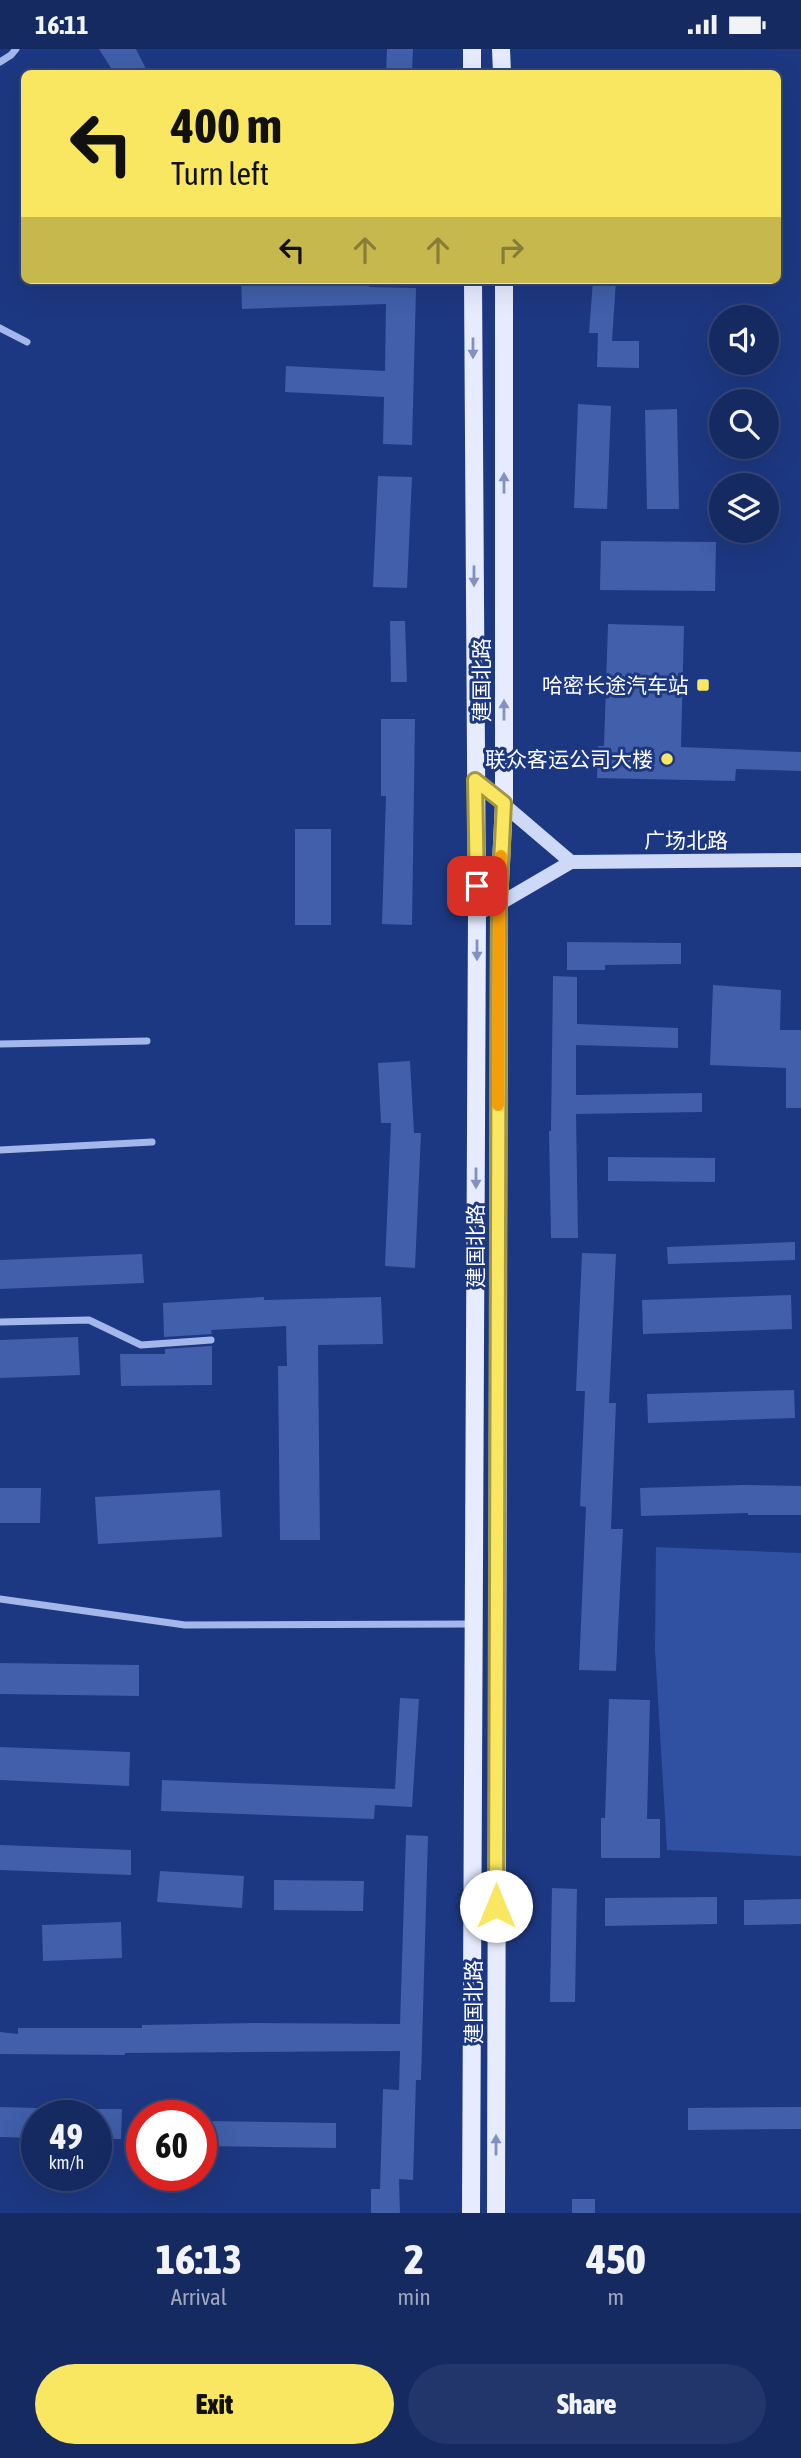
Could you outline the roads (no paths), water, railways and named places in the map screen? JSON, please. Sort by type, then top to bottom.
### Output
[{"type":"main road","points":[[472,49],[472,70]]},
{"type":"main road","points":[[501,49],[502,70]]},
{"type":"main road","name":"建国北路","points":[[471,2213],[477,913],[473,284]]},
{"type":"main road","name":"建国北路","points":[[496,2213],[499,904],[504,803],[504,284]]},
{"type":"main road","points":[[475,780],[571,862],[499,904],[477,913]]},
{"type":"main road","name":"广场北路","points":[[571,862],[801,860]]},
{"type":"street","points":[[0,62],[16,49]]},
{"type":"street","points":[[0,328],[27,342]]},
{"type":"street","points":[[0,1044],[147,1041]]},
{"type":"street","points":[[0,1150],[152,1142]]},
{"type":"street","points":[[0,1322],[89,1320],[141,1345],[212,1340]]},
{"type":"street","points":[[0,1599],[185,1625],[474,1624]]},
{"type":"place","name":"哈密长途汽车站","points":[[703,685]]},
{"type":"place","name":"联众客运公司大楼","points":[[667,759]]}]
